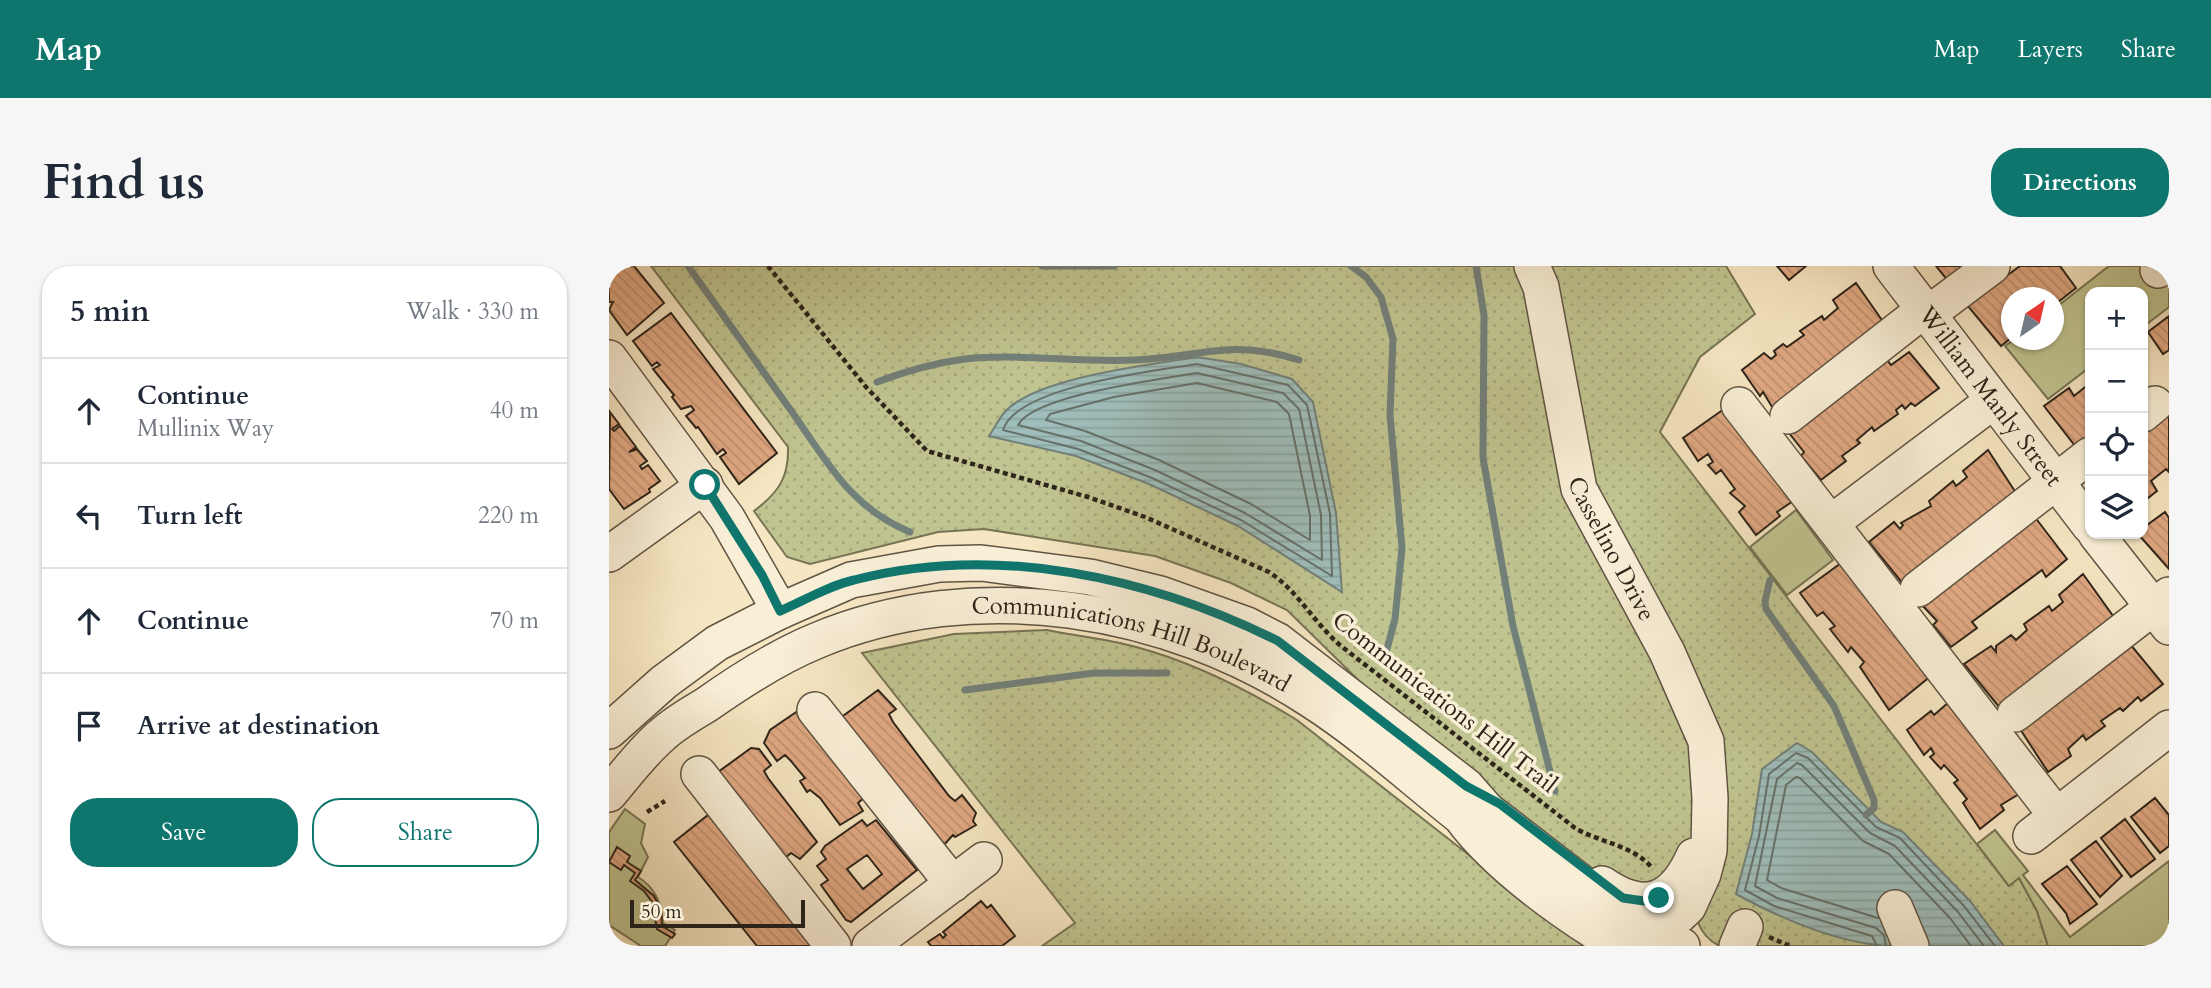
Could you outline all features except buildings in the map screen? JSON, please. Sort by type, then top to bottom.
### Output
[{"type":"street","name":"Casselino Drive","points":[[1532,266],[1541,288],[1579,489],[1667,652],[1706,741],[1709,851],[1703,874],[1671,940]]},
{"type":"street","name":"William Manly Street","points":[[1891,266],[2085,520]]},
{"type":"street","points":[[1789,416],[1926,312],[1992,266]]},
{"type":"street","points":[[609,358],[705,485],[762,575],[780,611]]},
{"type":"street","points":[[1831,523],[1993,401]]},
{"type":"street","points":[[1739,405],[1831,523],[2043,826],[2169,728]]},
{"type":"street","points":[[1918,589],[2085,459]]},
{"type":"street","points":[[609,554],[705,485]]},
{"type":"street","points":[[2015,714],[2164,609],[2101,539]]},
{"type":"street","name":"Communications Hill Boulevard","points":[[609,731],[664,682],[717,643],[780,611],[851,580],[939,564],[981,563],[1090,577],[1160,594],[1218,614],[1287,628],[1463,802],[1479,843],[1562,908],[1619,946]]},
{"type":"street","name":"Communications Hill Boulevard","points":[[609,793],[661,735],[724,692],[815,641],[867,624],[936,610],[1053,607],[1105,614],[1177,634],[1220,651],[1311,700],[1463,802]]},
{"type":"street","points":[[815,710],[953,884]]},
{"type":"street","points":[[699,774],[833,946]]},
{"type":"street","points":[[1463,802],[1500,804],[1623,898],[1644,901],[1659,898],[1670,891],[1688,870],[1709,823]]},
{"type":"street","points":[[1463,802],[1563,893],[1618,928],[1647,938],[1671,940]]},
{"type":"street","points":[[870,946],[984,860]]},
{"type":"street","points":[[1895,908],[1911,946]]},
{"type":"path","name":"Communications Hill Trail","points":[[768,266],[896,422],[927,451],[1133,513],[1269,572],[1285,582],[1312,618],[1341,646],[1575,828],[1591,838],[1633,851],[1657,874]]},
{"type":"path","points":[[647,812],[665,801]]},
{"type":"green space","points":[[651,266],[1726,266],[1755,314],[1700,357],[1660,432],[2008,885],[2019,878],[2037,911],[2048,946],[1720,946],[1703,933],[1698,924],[1688,870],[1623,898],[1466,786],[1287,610],[1231,583],[1155,556],[984,529],[938,532],[810,564],[787,557],[754,511],[770,498],[780,484],[786,468],[788,447]]},
{"type":"green space","points":[[2109,266],[2169,266],[2169,307],[2148,323],[2148,287],[2085,287],[2085,371],[2048,399],[2008,350],[2064,350],[2064,301]]},
{"type":"green space","points":[[1796,510],[1833,560],[1787,595],[1750,547]]},
{"type":"green space","points":[[1047,630],[1136,647],[1178,660],[1239,687],[1297,720],[1553,921],[1591,946],[1042,946],[1075,923],[862,653],[954,634]]},
{"type":"green space","points":[[625,809],[645,824],[641,843],[648,857],[638,877],[657,897],[663,923],[675,930],[665,946],[641,946],[609,925],[609,832]]},
{"type":"green space","points":[[1995,830],[2028,871],[2023,875],[2070,937],[2169,861],[2169,946],[2048,946],[2037,911],[2019,878],[2009,886],[1977,844]]},
{"type":"water","points":[[1197,357],[1241,364],[1292,379],[1313,402],[1336,513],[1342,592],[1238,526],[1149,484],[1076,456],[989,436],[1004,413],[1040,390],[1095,374]]},
{"type":"water","points":[[1797,743],[1812,752],[1881,822],[1903,832],[1970,901],[2004,946],[1867,944],[1808,928],[1736,894],[1752,834],[1762,769]]},
{"type":"waterway","points":[[688,266],[839,478],[870,508],[910,532]]},
{"type":"waterway","points":[[1042,266],[1114,266]]},
{"type":"waterway","points":[[1351,266],[1366,277],[1381,297],[1393,339],[1390,415],[1402,548],[1395,619],[1387,649]]},
{"type":"waterway","points":[[1476,266],[1484,315],[1483,458],[1513,626],[1555,791]]},
{"type":"waterway","points":[[877,382],[931,365],[986,357],[1136,360],[1216,351],[1254,350],[1299,360]]},
{"type":"waterway","points":[[1770,580],[1766,609],[1834,706],[1874,800],[1874,808],[1866,815]]},
{"type":"waterway","points":[[965,690],[1094,673],[1167,673]]},
{"type":"route","points":[[705,485],[762,575],[780,611],[851,580],[939,564],[981,563],[1090,577],[1160,594],[1247,625],[1278,641],[1466,786],[1500,804],[1584,871],[1623,898],[1644,901],[1659,898]]}]
